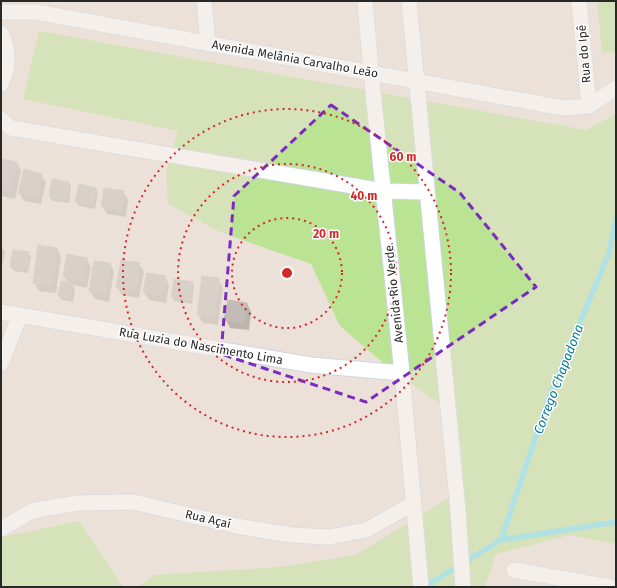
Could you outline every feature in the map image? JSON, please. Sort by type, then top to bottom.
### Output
[{"type":"street","points":[[204,1],[208,44]]},
{"type":"street","name":"Avenida Rio Verde","points":[[365,1],[402,373],[420,587]]},
{"type":"street","points":[[409,1],[458,511],[463,587]]},
{"type":"street","name":"Rua do Ipê","points":[[579,1],[589,106]]},
{"type":"street","name":"Avenida Melânia Carvalho Leão","points":[[1,12],[36,7],[208,44],[371,72],[563,108],[589,106]]},
{"type":"street","points":[[1,33],[5,41],[8,58],[5,76],[1,84]]},
{"type":"street","points":[[589,106],[616,88]]},
{"type":"street","points":[[1,119],[11,128],[383,191],[427,192]]},
{"type":"street","name":"Rua Luzia do Nascimento Lima","points":[[1,312],[311,365],[402,373]]},
{"type":"street","points":[[1,363],[20,315]]},
{"type":"street","name":"Rua Açaí","points":[[4,525],[32,511],[77,503],[133,502],[236,526],[292,535],[329,537],[366,530],[413,504]]},
{"type":"street","points":[[514,570],[610,587]]},
{"type":"highlighted area","points":[[331,105],[460,193],[536,287],[366,402],[221,354],[234,196]]},
{"type":"green space","points":[[597,1],[616,1],[616,53],[602,52]]},
{"type":"green space","points":[[39,31],[586,130],[616,114],[616,544],[570,535],[496,554],[485,587],[138,587],[154,575],[279,567],[356,555],[458,492],[462,452],[453,413],[389,368],[340,326],[311,264],[220,232],[168,204],[166,172],[178,131],[23,99]]},
{"type":"green space","points":[[79,521],[123,587],[1,587],[1,539],[6,536]]},
{"type":"building","points":[[1,159],[17,162],[11,192],[1,189]]},
{"type":"building","points":[[24,169],[42,174],[37,197],[18,193]]},
{"type":"building","points":[[52,179],[69,182],[67,200],[49,197]]},
{"type":"building","points":[[79,184],[96,188],[93,205],[75,202]]},
{"type":"building","points":[[104,188],[124,191],[121,210],[101,206]]},
{"type":"building","points":[[38,245],[57,248],[52,285],[33,283]]},
{"type":"building","points":[[13,250],[29,252],[27,270],[10,267]]},
{"type":"building","points":[[67,254],[87,258],[83,280],[63,277]]},
{"type":"building","points":[[121,260],[140,263],[135,290],[116,287]]},
{"type":"building","points":[[94,261],[110,263],[105,294],[89,291]]},
{"type":"building","points":[[147,273],[165,276],[162,296],[143,292]]},
{"type":"building","points":[[202,276],[219,278],[214,317],[197,315]]},
{"type":"building","points":[[174,279],[193,282],[190,300],[171,297]]},
{"type":"building","points":[[61,281],[73,283],[71,298],[58,296]]},
{"type":"building","points":[[228,300],[247,303],[245,323],[224,320]]},
{"type":"waterway","name":"Corrego Chapadona","points":[[501,540],[551,392],[609,253],[616,219]]},
{"type":"waterway","points":[[424,587],[501,540],[616,522]]}]
